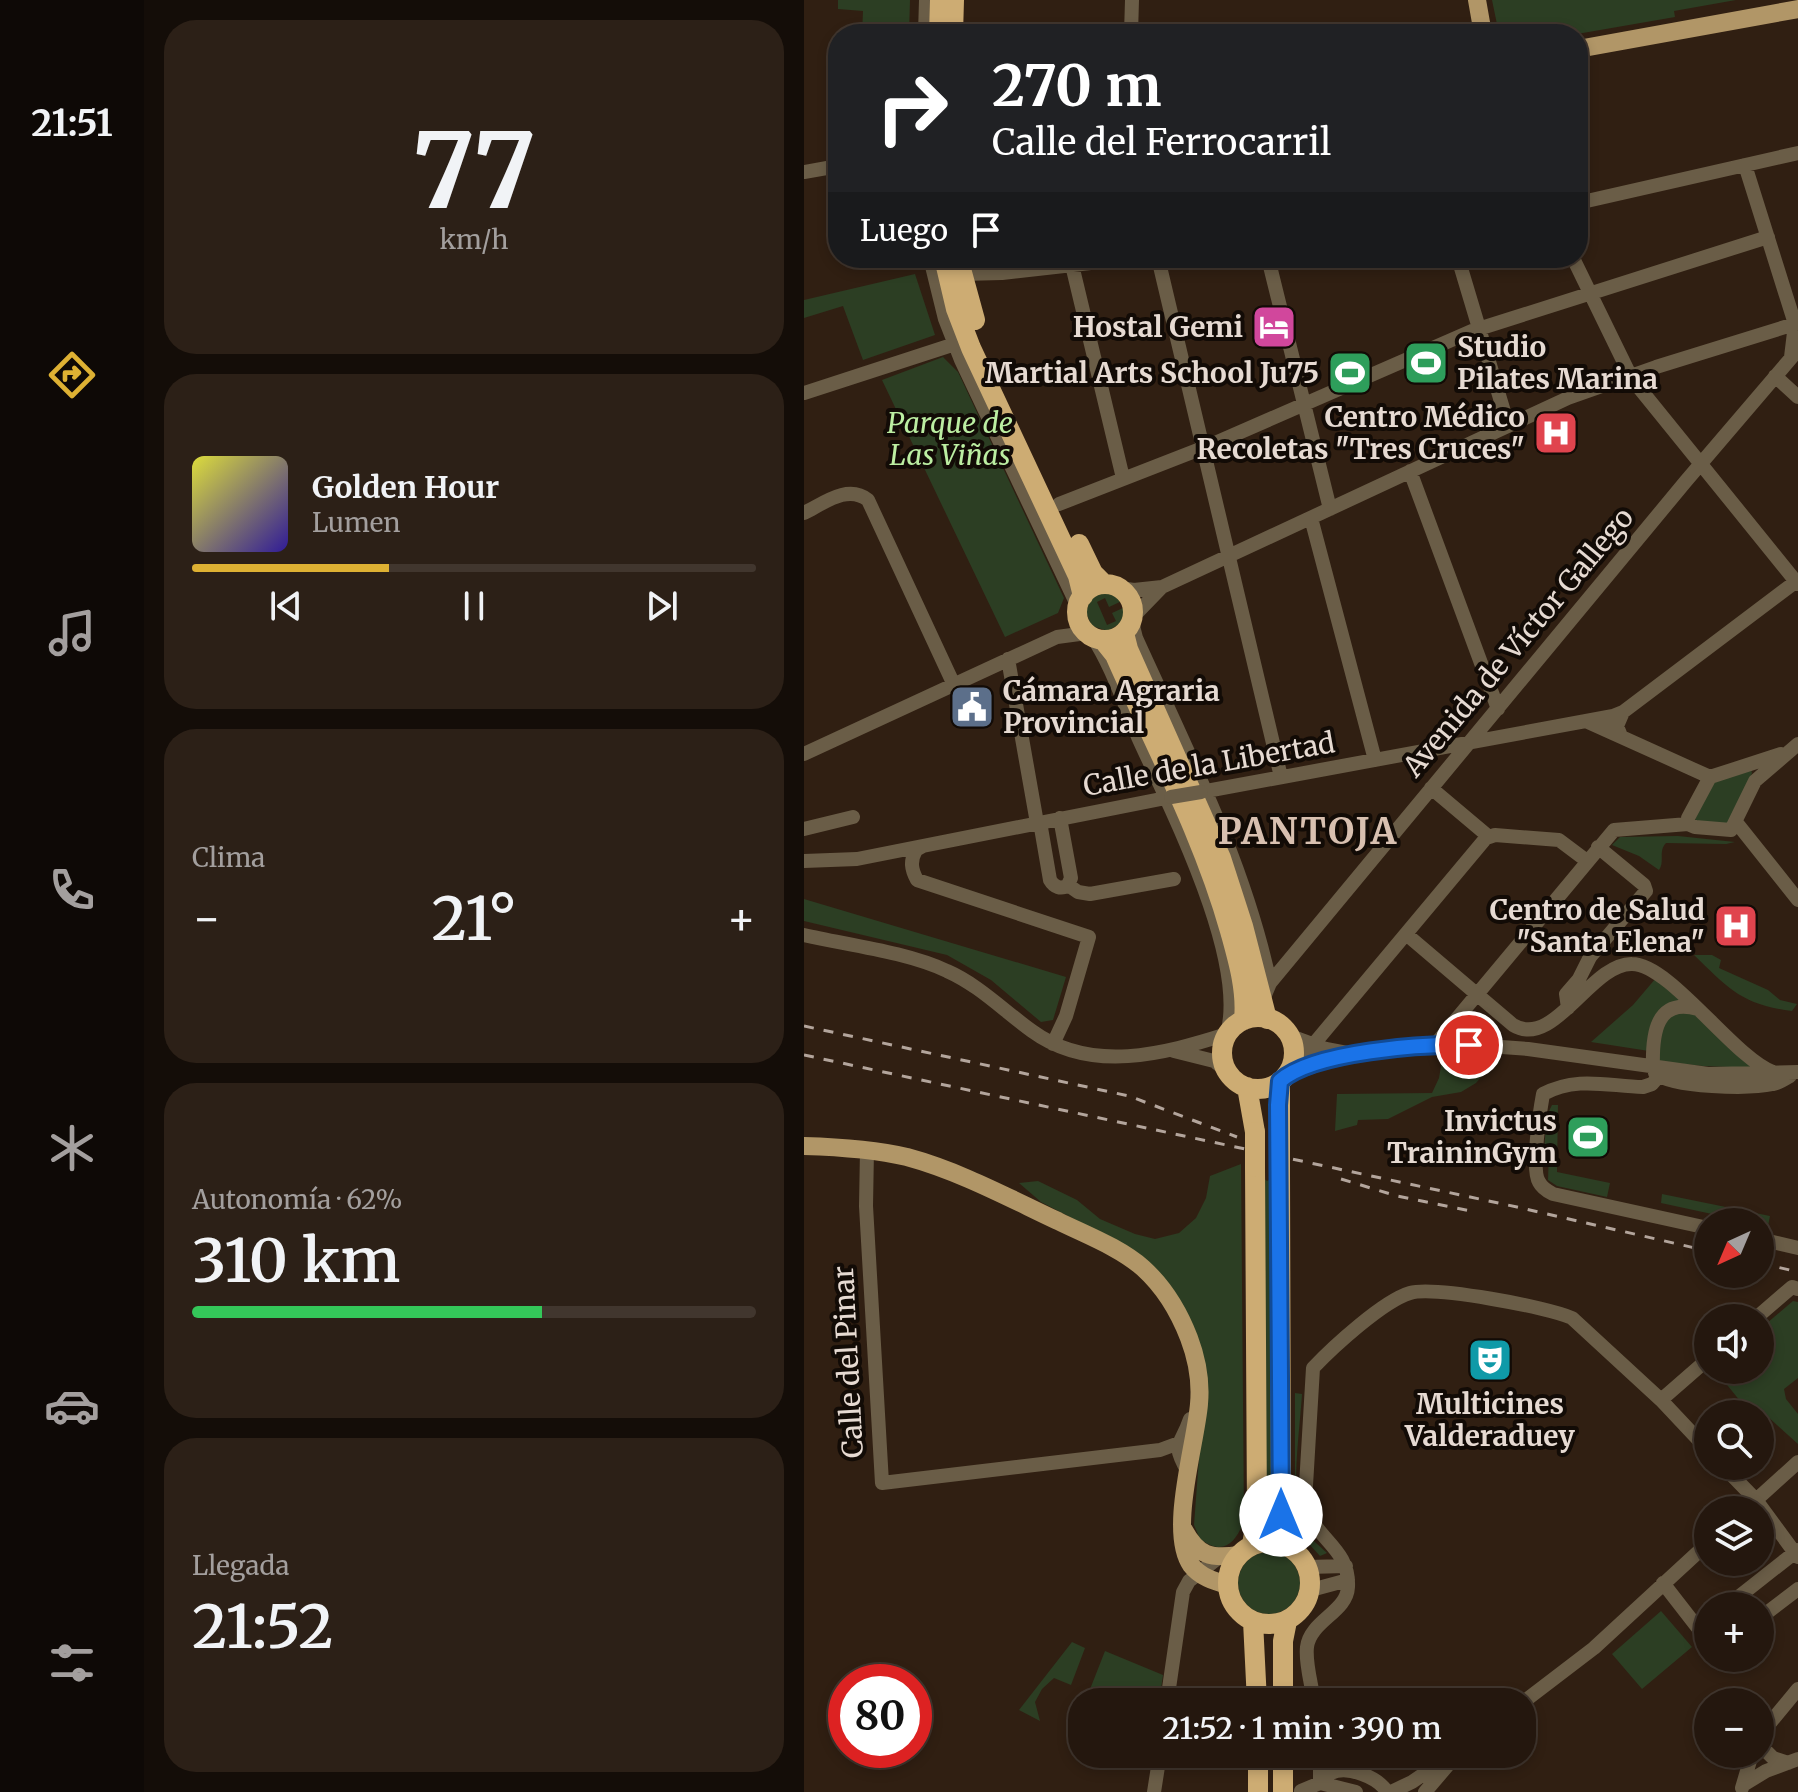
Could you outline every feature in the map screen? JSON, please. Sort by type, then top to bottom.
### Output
[{"type":"highway","points":[[939,24],[940,0]]},
{"type":"highway","points":[[953,24],[954,0]]},
{"type":"highway","points":[[946,268],[956,309],[971,348],[1078,576],[1087,621],[1115,655],[1210,871],[1239,965],[1245,1001],[1244,1020]]},
{"type":"highway","points":[[961,268],[973,315],[996,372],[1093,573],[1131,601],[1128,649],[1221,858],[1266,1001],[1293,1047],[1280,1135],[1281,1515],[1286,1545]]},
{"type":"highway","points":[[1087,621],[1092,588],[1112,586]]},
{"type":"highway","points":[[1087,621],[1112,639],[1129,624]]},
{"type":"highway","points":[[1266,1001],[1227,1034],[1222,1054],[1227,1071],[1247,1087],[1270,1087],[1287,1077]]},
{"type":"highway","points":[[1246,1550],[1268,1541],[1286,1545],[1295,1550],[1308,1567],[1311,1590],[1305,1604],[1287,1621],[1269,1625],[1253,1621],[1240,1612],[1213,1579],[1229,1571],[1246,1550],[1257,1514],[1255,1132],[1247,1087]]},
{"type":"highway","points":[[1253,1621],[1256,1688]]},
{"type":"highway","points":[[1283,1688],[1283,1641],[1287,1621]]},
{"type":"highway","points":[[1258,1768],[1258,1792]]},
{"type":"highway","points":[[1286,1768],[1292,1791]]},
{"type":"main road","points":[[1477,0],[1481,24]]},
{"type":"main road","points":[[1588,47],[1798,9]]},
{"type":"main road","points":[[804,1146],[867,1150],[918,1160],[955,1174],[1132,1260],[1150,1275],[1170,1301],[1195,1357],[1200,1388],[1198,1416],[1184,1456]]},
{"type":"main road","points":[[1107,1246],[1142,1277],[1167,1312],[1186,1369],[1190,1419],[1184,1456],[1183,1536],[1192,1565],[1213,1579]]},
{"type":"main road","points":[[1183,1536],[1201,1552],[1218,1558],[1246,1550]]},
{"type":"street","points":[[925,24],[926,0]]},
{"type":"street","points":[[1131,24],[1132,0]]},
{"type":"street","points":[[1588,201],[1798,153]]},
{"type":"street","points":[[1745,165],[1796,323],[1793,351]]},
{"type":"street","points":[[804,172],[828,168]]},
{"type":"street","points":[[1059,504],[1202,448],[1479,329],[1768,237]]},
{"type":"street","points":[[804,935],[949,971],[1053,1044],[1096,1056],[1174,1051],[1227,1034],[1231,993],[1223,952],[1200,879],[1168,798],[1087,621],[955,344],[932,268]]},
{"type":"street","points":[[1073,268],[1123,478]]},
{"type":"street","points":[[1160,268],[1281,777]]},
{"type":"street","points":[[1270,268],[1330,509]]},
{"type":"street","points":[[1461,268],[1508,425]]},
{"type":"street","points":[[1578,268],[1630,376],[1797,582],[1623,712],[1617,726],[1621,736]]},
{"type":"street","points":[[1112,586],[1134,590],[1162,587],[1568,398],[1796,323]]},
{"type":"street","points":[[1776,329],[1785,335],[1793,351]]},
{"type":"street","points":[[804,393],[955,344]]},
{"type":"street","name":"Avenida de Víctor Gallego","points":[[1266,1001],[1431,788],[1793,351]]},
{"type":"street","points":[[1775,376],[1798,397]]},
{"type":"street","points":[[1410,471],[1498,709]]},
{"type":"street","points":[[804,513],[848,493],[868,500],[954,685]]},
{"type":"street","points":[[1311,518],[1375,760]]},
{"type":"street","points":[[1162,587],[1129,624],[1240,875],[1266,1001]]},
{"type":"street","points":[[806,749],[954,685],[1087,621]]},
{"type":"street","points":[[1008,659],[1050,880],[1059,887],[1068,885],[1078,892],[1090,894],[1174,879]]},
{"type":"street","name":"Calle de la Libertad","points":[[804,861],[857,859],[1623,712]]},
{"type":"street","points":[[1584,721],[1710,777],[1794,747]]},
{"type":"street","points":[[1755,781],[1794,747]]},
{"type":"street","points":[[1434,1046],[1614,830],[1688,824],[1728,831],[1733,828],[1755,781],[1756,770],[1749,764]]},
{"type":"street","points":[[1688,824],[1688,818],[1710,777]]},
{"type":"street","points":[[1431,788],[1488,836],[1559,840],[1587,861]]},
{"type":"street","points":[[804,829],[853,817]]},
{"type":"street","points":[[1060,818],[1071,876],[1068,885]]},
{"type":"street","points":[[1736,822],[1798,900]]},
{"type":"street","points":[[1287,1077],[1488,836]]},
{"type":"street","points":[[923,846],[916,850],[912,861],[911,869],[917,880],[1089,937],[1066,1016],[1053,1044]]},
{"type":"street","points":[[1568,1008],[1566,994],[1579,979],[1588,960],[1646,891],[1644,885],[1598,847]]},
{"type":"street","points":[[1406,934],[1513,1025],[1524,1030],[1542,1027],[1609,971],[1635,964],[1652,970],[1757,1064],[1778,1073]]},
{"type":"street","points":[[1694,1225],[1547,1191],[1536,1175],[1543,1094],[1559,1086],[1579,1082],[1643,1087],[1652,1084],[1656,1072],[1654,1036],[1660,1019],[1673,1008],[1685,1006],[1698,1009]]},
{"type":"street","points":[[1288,1035],[1313,1045],[1351,1053]]},
{"type":"street","points":[[1287,1077],[1351,1053],[1434,1046],[1491,1046],[1559,1053],[1701,1084],[1774,1084],[1798,1072]]},
{"type":"street","points":[[1174,1051],[1214,1061],[1227,1071]]},
{"type":"street","points":[[1656,1072],[1721,1075],[1798,1072]]},
{"type":"street","name":"Calle del Pinar","points":[[867,1150],[866,1206],[882,1483],[1160,1450],[1184,1456]]},
{"type":"street","points":[[1774,1242],[1798,1248]]},
{"type":"street","points":[[1772,1304],[1792,1287],[1798,1289]]},
{"type":"street","points":[[1312,1688],[1307,1647],[1317,1628],[1348,1592],[1347,1573],[1340,1553],[1308,1517],[1305,1502],[1313,1368],[1391,1302],[1410,1293],[1429,1291],[1557,1311],[1584,1327],[1694,1435]]},
{"type":"street","points":[[1661,1400],[1694,1371]]},
{"type":"street","points":[[1760,1496],[1798,1462]]},
{"type":"street","points":[[1745,1592],[1797,1553],[1774,1530]]},
{"type":"street","points":[[1169,1688],[1183,1596],[1183,1536]]},
{"type":"street","points":[[1536,1692],[1594,1648],[1694,1555]]},
{"type":"street","points":[[1183,1596],[1189,1581],[1213,1579],[1218,1558]]},
{"type":"street","points":[[1308,1567],[1347,1573]]},
{"type":"street","points":[[1311,1590],[1347,1573]]},
{"type":"street","points":[[1663,1583],[1694,1618]]},
{"type":"street","points":[[1774,1607],[1798,1589]]},
{"type":"street","points":[[1774,1719],[1798,1689]]},
{"type":"street","points":[[1781,1710],[1798,1695]]},
{"type":"street","points":[[1742,1788],[1766,1771],[1793,1761]]},
{"type":"street","points":[[1154,1792],[1158,1768]]},
{"type":"street","points":[[1320,1768],[1320,1783]]},
{"type":"street","points":[[1292,1791],[1320,1783],[1330,1773],[1340,1771],[1376,1780],[1389,1792],[1432,1768]]},
{"type":"street","points":[[1425,1792],[1446,1768]]},
{"type":"street","points":[[1742,1788],[1748,1768]]},
{"type":"street","points":[[1320,1783],[1356,1792]]},
{"type":"green space","points":[[838,0],[910,0],[909,24],[862,24],[863,11],[838,9]]},
{"type":"green space","points":[[1492,0],[1736,0],[1674,11],[1675,17],[1588,32],[1588,24],[1497,24]]},
{"type":"green space","name":"Parque de Las Viñas","points":[[915,274],[935,335],[863,360],[843,306],[804,318],[804,300]]},
{"type":"green space","name":"Parque de Las Viñas","points":[[943,357],[958,372],[1064,598],[1058,613],[1005,637],[882,380]]},
{"type":"green space","points":[[1103,592],[1113,593],[1122,601],[1109,607],[1105,598],[1097,602],[1107,625],[1116,621],[1112,613],[1125,607],[1122,622],[1108,631],[1092,626],[1086,613],[1090,599]]},
{"type":"green space","points":[[1751,769],[1732,823],[1697,824],[1694,816],[1712,782]]},
{"type":"green space","points":[[1678,836],[1735,842],[1666,843],[1659,870],[1639,856],[1612,845],[1620,837]]},
{"type":"green space","points":[[804,899],[1066,977],[1053,1020],[1041,1022],[991,980],[947,955],[804,921]]},
{"type":"green space","points":[[1694,955],[1712,955],[1721,960],[1719,968],[1768,990],[1780,1000],[1797,1004],[1792,1011],[1748,999],[1727,986]]},
{"type":"green space","points":[[1656,978],[1685,1003],[1679,1003],[1649,1051],[1591,1042],[1633,1005]]},
{"type":"green space","points":[[1692,1011],[1754,1068],[1656,1061],[1658,1035],[1668,1015]]},
{"type":"green space","points":[[1442,1060],[1500,1062],[1461,1092],[1432,1097],[1388,1119],[1358,1120],[1357,1125],[1335,1131],[1337,1094],[1432,1093]]},
{"type":"green space","points":[[1552,1105],[1558,1105],[1557,1172],[1610,1183],[1607,1197],[1557,1186],[1548,1180],[1549,1151],[1544,1150],[1547,1115]]},
{"type":"green space","points":[[1241,1164],[1244,1521],[1232,1541],[1215,1547],[1200,1539],[1194,1525],[1205,1378],[1132,1249],[1041,1202],[1019,1183],[1038,1181],[1077,1200],[1100,1219],[1155,1239],[1179,1233],[1196,1218],[1206,1198],[1210,1176]]},
{"type":"green space","points":[[1263,1178],[1267,1181],[1271,1179],[1273,1529],[1264,1529]]},
{"type":"green space","points":[[1662,1194],[1731,1208],[1694,1210],[1661,1203]]},
{"type":"green space","points":[[1793,1301],[1798,1302],[1798,1378],[1784,1389],[1786,1399],[1798,1414],[1798,1444],[1774,1422],[1774,1400],[1739,1400],[1726,1384],[1774,1384],[1774,1317]]},
{"type":"green space","points":[[1295,1393],[1302,1394],[1296,1479],[1298,1512],[1306,1533],[1327,1553],[1320,1556],[1295,1525]]},
{"type":"green space","points":[[1269,1552],[1281,1554],[1291,1561],[1298,1571],[1298,1595],[1291,1605],[1281,1612],[1269,1614],[1257,1612],[1247,1605],[1240,1595],[1238,1583],[1240,1571],[1247,1561],[1257,1554]]},
{"type":"green space","points":[[1661,1611],[1692,1647],[1642,1689],[1612,1654]]},
{"type":"green space","points":[[1072,1642],[1085,1648],[1071,1685],[1054,1678],[1042,1689],[1035,1702],[1040,1721],[1019,1710]]},
{"type":"green space","points":[[1105,1651],[1163,1675],[1161,1688],[1090,1688]]},
{"type":"railway","points":[[804,1026],[1129,1096],[1237,1137]]},
{"type":"railway","points":[[804,1055],[1694,1248]]},
{"type":"railway","points":[[1341,1179],[1397,1196],[1471,1211]]},
{"type":"railway","points":[[1774,1266],[1798,1272]]},
{"type":"place","name":"Hostal Gemi","points":[[1274,327]]},
{"type":"place","name":"Studio Pilates Marina","points":[[1426,363]]},
{"type":"place","name":"Martial Arts School Ju75","points":[[1350,373]]},
{"type":"place","name":"Centro Médico Recoletas \"Tres Cruces\"","points":[[1556,433]]},
{"type":"place","name":"Cámara Agraria Provincial","points":[[972,707]]},
{"type":"place","name":"Centro de Salud \"Santa Elena\"","points":[[1736,926]]},
{"type":"place","name":"Invictus TraininGym","points":[[1588,1137]]},
{"type":"place","name":"Multicines Valderaduey","points":[[1490,1360]]},
{"type":"district","name":"PANTOJA","points":[[1308,831]]},
{"type":"route","points":[[1281,1515],[1280,1081],[1296,1072],[1351,1053],[1469,1045]]}]
